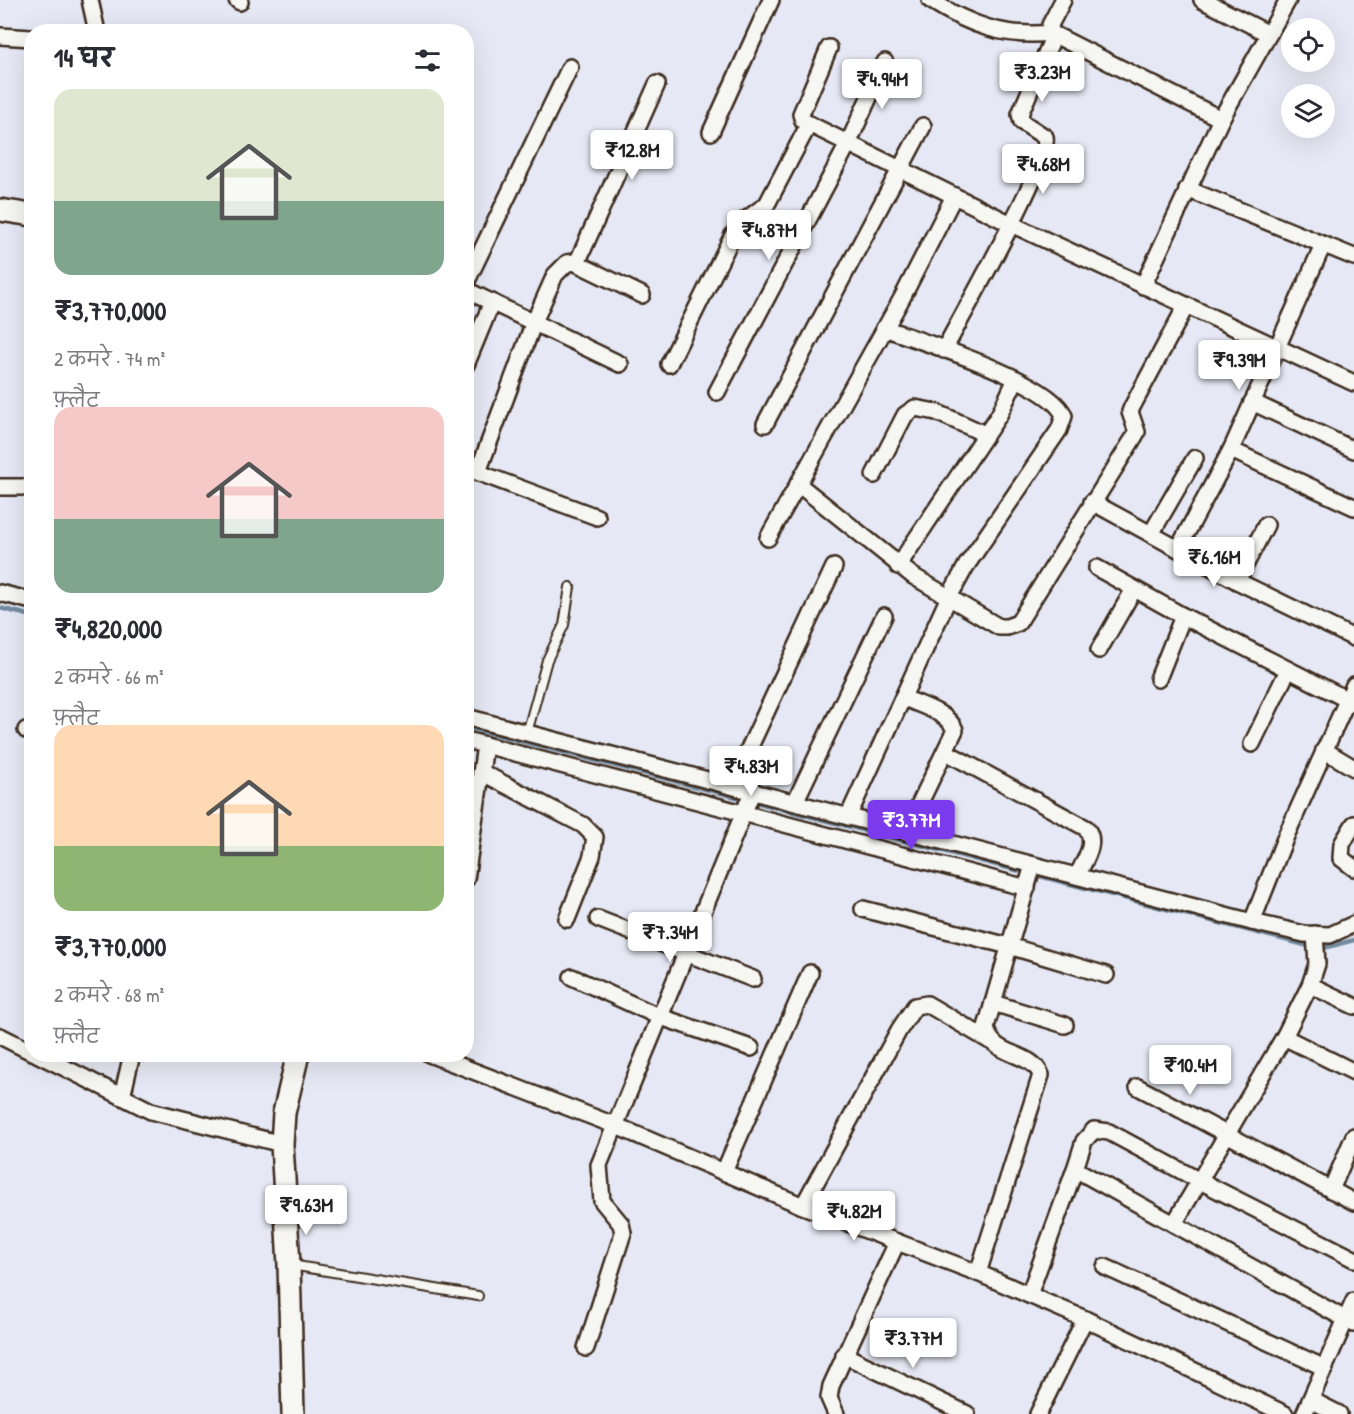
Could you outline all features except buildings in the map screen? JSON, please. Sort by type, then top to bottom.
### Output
[{"type":"street","points":[[90,0],[95,24]]},
{"type":"street","points":[[711,132],[771,0]]},
{"type":"street","points":[[930,0],[965,19],[1011,35],[1052,34],[1221,119]]},
{"type":"street","points":[[944,350],[1011,224],[1047,145],[1046,137],[1022,122],[1020,114],[1052,34],[1050,25],[1063,0]]},
{"type":"street","points":[[1202,0],[1269,34]]},
{"type":"street","points":[[1143,285],[1221,119],[1288,0]]},
{"type":"street","points":[[0,36],[24,38]]},
{"type":"street","points":[[829,48],[801,114],[801,119],[1011,224],[1354,383]]},
{"type":"street","points":[[717,392],[848,144],[885,62]]},
{"type":"street","points":[[474,266],[570,67]]},
{"type":"street","points":[[577,263],[657,84]]},
{"type":"street","points":[[669,364],[740,224],[767,204],[809,124]]},
{"type":"street","points":[[765,424],[923,126]]},
{"type":"street","points":[[1187,189],[1354,257]]},
{"type":"street","points":[[768,538],[954,196]]},
{"type":"street","points":[[0,210],[24,214]]},
{"type":"street","points":[[1178,549],[1231,450],[1275,347],[1323,245]]},
{"type":"street","points":[[474,465],[555,275],[567,263],[577,263],[642,295]]},
{"type":"street","points":[[474,294],[620,364]]},
{"type":"street","points":[[474,346],[492,302]]},
{"type":"street","points":[[798,484],[898,566],[948,598],[999,627],[1018,623],[1137,432],[1130,412],[1186,306]]},
{"type":"street","points":[[848,817],[948,598],[966,566],[1063,422],[1062,411],[1056,403],[1016,379],[884,328]]},
{"type":"street","points":[[898,566],[999,415],[1016,379]]},
{"type":"street","points":[[1252,402],[1354,450]]},
{"type":"street","points":[[874,475],[905,415],[915,408],[936,412],[986,434]]},
{"type":"street","points":[[1231,450],[1354,507]]},
{"type":"street","points":[[1151,534],[1195,458]]},
{"type":"street","points":[[474,471],[597,517]]},
{"type":"street","points":[[0,487],[24,487]]},
{"type":"street","points":[[1092,502],[1237,581],[1354,638]]},
{"type":"street","points":[[1237,581],[1266,525]]},
{"type":"street","points":[[732,785],[834,567]]},
{"type":"street","points":[[1097,568],[1183,616],[1351,701]]},
{"type":"street","points":[[1099,650],[1134,589]]},
{"type":"street","points":[[0,593],[24,599]]},
{"type":"street","points":[[795,802],[884,616]]},
{"type":"street","points":[[1158,679],[1183,616]]},
{"type":"street","points":[[1252,744],[1288,670]]},
{"type":"street","points":[[1252,922],[1324,750],[1351,701],[1354,685]]},
{"type":"street","points":[[904,698],[953,723],[955,730],[906,832]]},
{"type":"street","points":[[474,719],[732,785],[748,801],[795,802],[906,832],[1030,877]]},
{"type":"street","points":[[474,742],[748,801],[1030,877],[1077,876],[1316,938],[1330,935],[1354,924]]},
{"type":"street","points":[[474,822],[485,745]]},
{"type":"street","points":[[1324,750],[1354,768]]},
{"type":"street","points":[[946,752],[1086,828],[1090,834],[1091,845],[1077,876]]},
{"type":"street","points":[[481,772],[583,825],[595,837],[592,856],[567,919]]},
{"type":"street","points":[[586,1348],[622,1233],[621,1224],[605,1207],[600,1189],[599,1165],[658,1016],[688,951],[748,801]]},
{"type":"street","points":[[1354,824],[1340,850],[1341,858],[1354,868]]},
{"type":"street","points":[[990,1041],[986,1027],[1030,877]]},
{"type":"street","points":[[863,909],[1009,946],[1106,975]]},
{"type":"street","points":[[598,919],[688,951],[753,979]]},
{"type":"street","points":[[1174,1224],[1284,1037],[1310,985],[1317,958],[1316,938]]},
{"type":"street","points":[[724,1172],[810,973]]},
{"type":"street","points":[[572,977],[658,1016],[751,1048]]},
{"type":"street","points":[[1310,985],[1354,1006]]},
{"type":"street","points":[[993,1003],[1065,1025]]},
{"type":"street","points":[[803,1206],[894,1039],[915,1006],[927,1004],[1034,1065],[1041,1075],[978,1273]]},
{"type":"street","points":[[0,1036],[24,1048]]},
{"type":"street","points":[[1284,1037],[1354,1072]]},
{"type":"street","points":[[53,1062],[152,1111],[282,1144]]},
{"type":"street","points":[[122,1097],[130,1062]]},
{"type":"street","points":[[293,1414],[289,1265],[282,1144],[284,1113],[296,1062]]},
{"type":"street","points":[[450,1062],[614,1125],[803,1206],[978,1273],[1085,1319],[1285,1414]]},
{"type":"street","points":[[1138,1087],[1354,1202]]},
{"type":"street","points":[[1029,1295],[1088,1134],[1094,1130],[1101,1130],[1354,1259]]},
{"type":"street","points":[[1331,1190],[1354,1136]]},
{"type":"street","points":[[1075,1168],[1350,1322]]},
{"type":"street","points":[[836,1414],[830,1398],[831,1386],[897,1242]]},
{"type":"street","points":[[1105,1267],[1325,1368]]},
{"type":"street","points":[[1339,1414],[1308,1407],[1325,1368],[1350,1322],[1354,1301]]},
{"type":"street","points":[[1038,1414],[1085,1319]]},
{"type":"street","points":[[844,1354],[967,1414]]},
{"type":"lane","points":[[526,733],[548,660],[564,625],[570,587]]},
{"type":"lane","points":[[289,1265],[478,1296]]},
{"type":"waterway","points":[[0,608],[24,614]]},
{"type":"waterway","points":[[474,729],[1320,949],[1354,940]]}]
